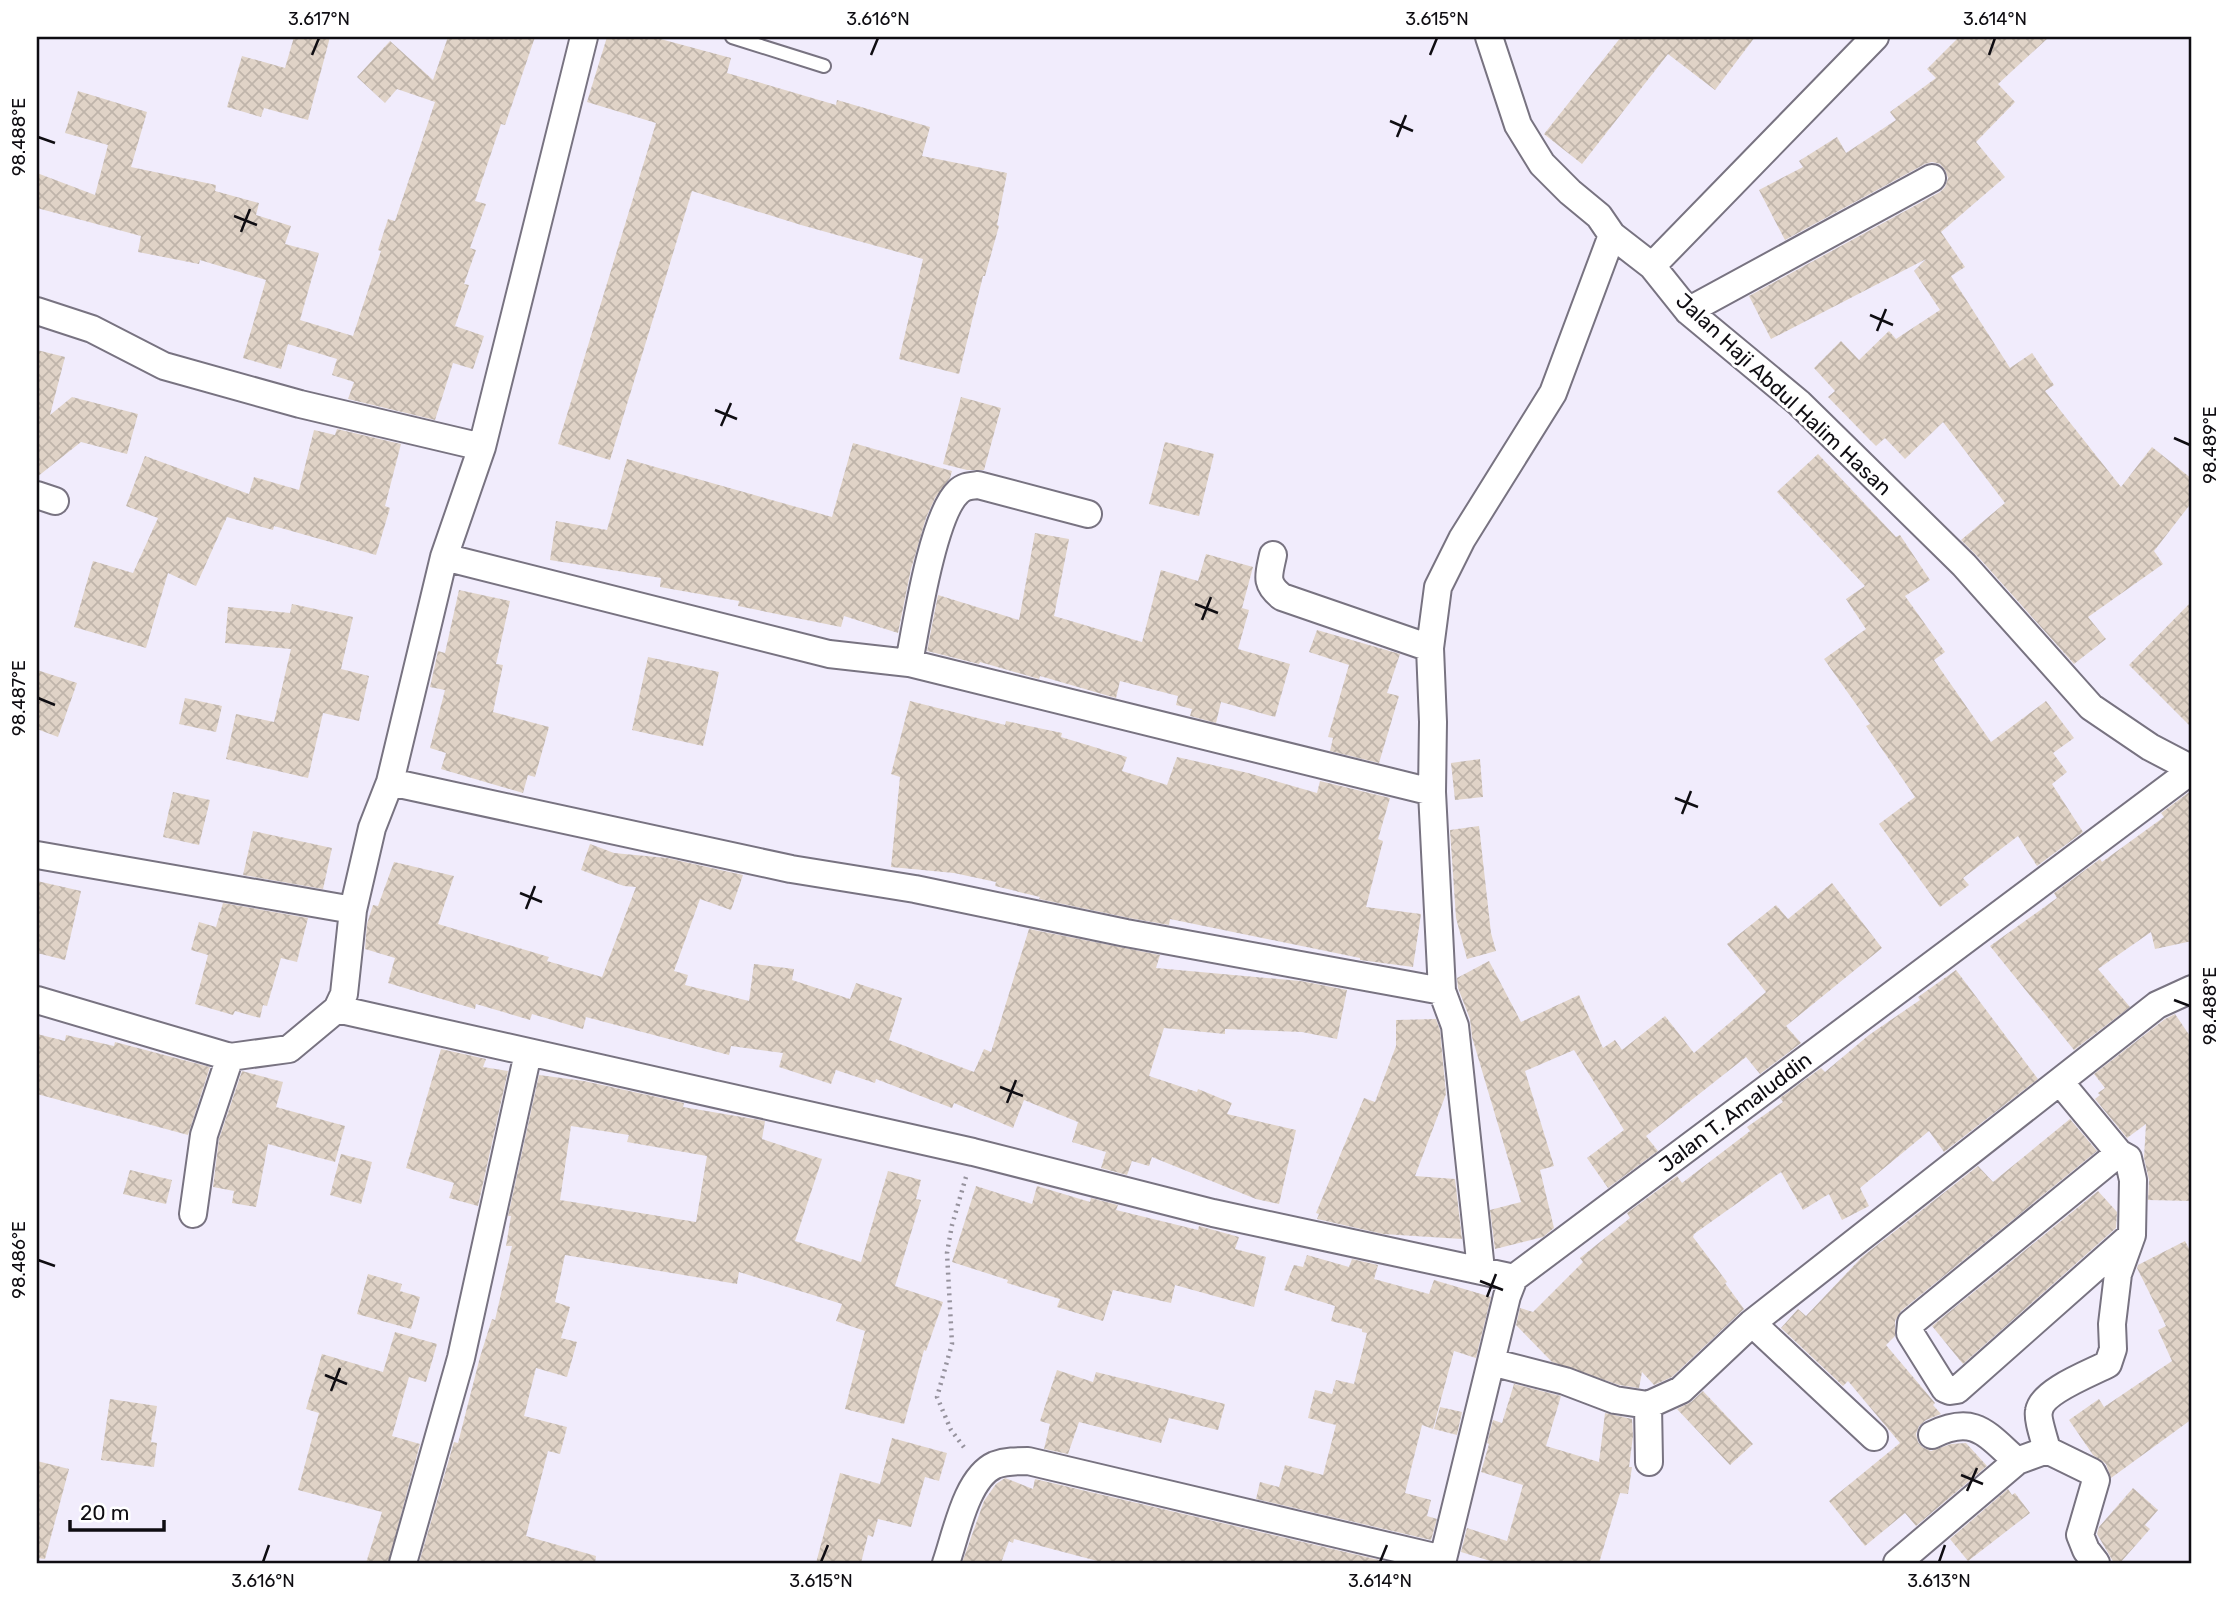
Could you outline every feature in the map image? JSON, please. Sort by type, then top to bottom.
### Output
[{"type":"street","points":[[37,1000],[230,1057],[289,1049],[337,1009],[344,994],[353,910],[372,828],[390,782],[444,557],[482,447],[584,37]]},
{"type":"street","name":"Jalan Haji Abdul Halim Hasan","points":[[1489,37],[1518,125],[1542,164],[1599,216],[1612,235],[1652,265],[1688,311],[1799,403],[1964,565],[2091,707],[2150,747],[2192,770]]},
{"type":"street","points":[[1652,265],[1875,37]]},
{"type":"street","points":[[1688,311],[1932,178]]},
{"type":"street","points":[[1481,1270],[1455,1026],[1442,991],[1430,648],[1438,587],[1462,540],[1553,393],[1612,235]]},
{"type":"street","points":[[37,311],[92,329],[164,366],[300,404],[482,447]]},
{"type":"street","points":[[909,663],[932,548],[952,499],[960,490],[978,485],[1088,514]]},
{"type":"street","points":[[1273,555],[1269,579],[1273,590],[1282,597],[1430,648]]},
{"type":"street","points":[[444,557],[829,654],[909,663],[1433,792]]},
{"type":"street","name":"Jalan T. Amaluddin","points":[[1514,1278],[2192,770]]},
{"type":"street","points":[[390,782],[791,869],[915,889],[1126,933],[1442,991]]},
{"type":"street","points":[[37,855],[353,910]]},
{"type":"street","points":[[1491,1363],[1565,1381],[1615,1400],[1648,1405],[1682,1390],[1752,1323],[2157,1005],[2192,989]]},
{"type":"street","points":[[337,1009],[973,1152],[1213,1213],[1514,1278],[1507,1296],[1443,1561],[1028,1461],[1011,1461],[994,1466],[981,1475],[971,1490],[946,1563]]},
{"type":"street","points":[[403,1563],[461,1359],[528,1053]]},
{"type":"street","points":[[193,1214],[204,1135],[230,1057]]},
{"type":"street","points":[[2047,1450],[2039,1412],[2044,1401],[2052,1393],[2108,1364],[2113,1349],[2112,1324],[2118,1274],[2132,1235],[2133,1180],[2128,1158],[2119,1153],[2060,1082]]},
{"type":"street","points":[[2119,1153],[1911,1324],[1910,1333],[1945,1389],[1957,1390],[2132,1235]]},
{"type":"street","points":[[1752,1323],[1874,1437]]},
{"type":"street","points":[[1648,1405],[1649,1462]]},
{"type":"street","points":[[1932,1435],[1950,1426],[1964,1425],[1983,1432],[2017,1461]]},
{"type":"street","points":[[1897,1563],[2017,1461],[2047,1450],[2092,1472],[2096,1480],[2080,1535],[2086,1550],[2096,1563]]},
{"type":"lane","points":[[732,37],[824,66]]},
{"type":"path","points":[[973,1152],[951,1226],[947,1253],[952,1344],[937,1397],[951,1430],[981,1475]]},
{"type":"building","points":[[294,37],[330,37],[308,120],[264,108],[261,117],[227,107],[242,56],[285,68]]},
{"type":"building","points":[[448,37],[535,37],[475,201],[486,204],[470,248],[476,250],[464,284],[469,285],[455,326],[484,336],[473,369],[453,363],[435,420],[348,399],[354,382],[332,375],[337,359],[288,344],[281,369],[243,358],[266,280],[200,260],[199,264],[138,252],[141,236],[37,208],[37,173],[95,195],[108,145],[65,133],[78,91],[147,112],[131,167],[216,185],[215,191],[259,203],[256,215],[291,226],[285,244],[319,253],[300,320],[353,336],[381,251],[378,250],[388,219],[395,221],[435,102],[397,89],[385,103],[357,77],[390,41],[433,80]]},
{"type":"building","points":[[607,37],[653,37],[731,58],[727,73],[836,105],[837,100],[930,127],[922,156],[1007,173],[997,225],[999,226],[983,276],[959,374],[899,359],[923,259],[692,191],[610,460],[558,444],[656,123],[587,102]]},
{"type":"building","points":[[1621,37],[1755,37],[1715,90],[1668,54],[1582,164],[1544,134]]},
{"type":"building","points":[[1959,37],[2049,37],[1998,84],[2015,102],[1976,142],[2005,177],[1941,232],[1965,267],[1951,276],[2010,368],[2032,353],[2054,385],[2045,391],[2121,487],[2152,447],[2192,479],[2192,502],[2154,551],[2163,564],[2088,617],[2106,639],[2074,664],[1961,540],[2005,503],[1943,422],[1905,459],[1885,438],[1876,446],[1868,438],[1828,397],[1835,391],[1814,368],[1841,341],[1859,360],[1889,331],[1896,339],[1940,310],[1914,271],[1926,259],[1771,339],[1749,296],[1945,187],[1948,178],[1940,164],[1925,164],[1785,240],[1759,190],[1803,167],[1799,161],[1837,137],[1846,153],[1896,120],[1890,112],[1936,78],[1927,69]]},
{"type":"building","points":[[37,350],[65,357],[50,415],[72,397],[138,414],[127,454],[81,442],[37,477]]},
{"type":"building","points":[[961,397],[1001,408],[984,470],[967,470],[943,464]]},
{"type":"building","points":[[337,429],[401,444],[385,506],[390,508],[376,555],[274,526],[273,530],[227,517],[196,586],[168,573],[146,648],[74,627],[93,561],[133,573],[158,518],[126,506],[145,456],[249,494],[254,477],[299,490],[314,430],[335,435]]},
{"type":"building","points":[[1165,442],[1214,454],[1199,516],[1149,504]]},
{"type":"building","points":[[853,443],[952,471],[926,518],[911,569],[898,633],[844,616],[841,627],[738,606],[739,601],[660,587],[661,578],[550,560],[556,521],[607,530],[627,459],[832,517]]},
{"type":"building","points":[[1818,454],[1896,537],[1900,535],[1930,580],[1905,596],[1945,652],[1934,660],[1991,742],[2046,701],[2074,738],[2053,753],[2067,772],[2052,784],[2083,832],[2037,866],[2018,836],[1963,878],[1969,885],[1940,907],[1879,824],[1915,797],[1866,726],[1870,724],[1824,659],[1866,629],[1846,599],[1865,586],[1777,492]]},
{"type":"building","points":[[1035,533],[1069,539],[1054,616],[1142,642],[1161,570],[1198,581],[1206,554],[1253,567],[1242,608],[1249,610],[1238,649],[1290,664],[1275,717],[1221,702],[1216,723],[1190,716],[1192,709],[1176,705],[1178,696],[1120,681],[1116,698],[1040,676],[1039,679],[980,662],[979,664],[927,651],[938,595],[1019,620]]},
{"type":"building","points":[[459,590],[510,601],[496,664],[503,665],[493,712],[549,727],[535,777],[528,775],[523,793],[441,769],[446,753],[430,748],[445,690],[430,687],[438,651],[445,653]]},
{"type":"building","points":[[2192,601],[2192,728],[2129,665]]},
{"type":"building","points":[[292,604],[353,617],[341,669],[369,676],[359,721],[323,713],[308,778],[226,759],[236,714],[274,722],[291,649],[225,643],[228,607],[290,613]]},
{"type":"building","points":[[1317,630],[1400,654],[1387,693],[1399,696],[1379,763],[1330,751],[1333,738],[1328,737],[1349,665],[1309,652]]},
{"type":"building","points":[[648,657],[719,672],[703,746],[632,730]]},
{"type":"building","points":[[37,670],[77,683],[58,737],[37,729]]},
{"type":"building","points":[[185,698],[222,706],[216,732],[179,724]]},
{"type":"building","points":[[910,701],[1005,725],[1006,721],[1062,733],[1061,737],[1127,757],[1122,771],[1167,785],[1177,757],[1248,773],[1317,793],[1320,781],[1390,798],[1378,839],[1383,841],[1366,907],[1421,914],[1413,967],[1360,960],[1170,919],[1169,925],[1129,918],[1039,899],[1040,897],[995,886],[996,882],[954,873],[891,867],[900,777],[891,774]]},
{"type":"building","points":[[1480,759],[1483,797],[1455,800],[1451,763]]},
{"type":"building","points":[[2192,790],[2192,941],[2155,949],[2151,932],[2098,969],[2130,1007],[2074,1050],[1990,946],[2057,898],[2054,893],[2164,817],[2161,813]]},
{"type":"building","points":[[173,792],[210,800],[199,845],[163,837]]},
{"type":"building","points":[[1479,826],[1491,933],[1496,951],[1467,959],[1456,918],[1450,830]]},
{"type":"building","points":[[253,831],[332,848],[323,889],[243,875]]},
{"type":"building","points":[[590,844],[614,853],[667,858],[743,875],[731,910],[700,899],[674,971],[688,975],[685,985],[749,1001],[754,964],[794,969],[792,980],[850,999],[856,983],[902,998],[889,1040],[974,1072],[984,1049],[991,1052],[1029,929],[1160,955],[1156,968],[1301,981],[1347,990],[1337,1039],[1302,1032],[1225,1029],[1225,1034],[1164,1028],[1149,1076],[1197,1092],[1198,1089],[1232,1103],[1227,1114],[1296,1130],[1279,1204],[1256,1199],[1152,1157],[1149,1166],[1132,1161],[1127,1175],[1101,1168],[1106,1152],[1072,1142],[1078,1122],[1024,1100],[1013,1128],[954,1103],[952,1108],[876,1079],[875,1083],[836,1070],[831,1084],[779,1067],[783,1053],[731,1046],[729,1055],[586,1017],[583,1029],[532,1014],[530,1020],[476,1004],[475,1009],[388,983],[395,958],[365,949],[367,924],[373,905],[378,906],[394,862],[454,876],[438,924],[549,957],[547,961],[602,977],[636,887],[624,886],[581,870]]},
{"type":"building","points":[[37,881],[81,891],[65,960],[37,953]]},
{"type":"building","points":[[1832,883],[1882,948],[1786,1026],[1801,1043],[1760,1074],[1746,1057],[1646,1136],[1658,1151],[1608,1188],[1587,1158],[1624,1130],[1574,1050],[1525,1071],[1554,1166],[1540,1170],[1554,1228],[1543,1237],[1495,1249],[1490,1210],[1521,1202],[1457,978],[1489,961],[1521,1022],[1579,995],[1603,1048],[1615,1040],[1622,1050],[1665,1016],[1694,1053],[1766,992],[1727,944],[1776,905],[1788,919]]},
{"type":"building","points":[[223,903],[308,918],[297,962],[281,958],[267,1006],[263,1005],[260,1018],[235,1011],[233,1015],[195,1004],[208,955],[191,950],[199,922],[216,927]]},
{"type":"building","points":[[1956,970],[2038,1079],[1944,1152],[1929,1131],[1860,1188],[1869,1206],[1842,1220],[1829,1194],[1803,1210],[1781,1172],[1694,1234],[1693,1237],[1744,1309],[1672,1377],[1654,1385],[1642,1372],[1639,1388],[1619,1385],[1552,1362],[1516,1325],[1520,1308],[1533,1312],[1583,1262],[1580,1258],[1630,1218],[1627,1213],[1677,1176],[1682,1183],[1750,1131],[1747,1127],[1783,1102],[1780,1098],[1821,1068],[1825,1072],[1869,1035],[1920,1000],[1918,997]]},
{"type":"building","points":[[2175,1014],[2192,1039],[2192,1201],[2148,1200],[2149,1180],[2144,1158],[2146,1124],[2127,1138],[2095,1099],[2105,1088],[2094,1074]]},
{"type":"building","points":[[1436,1019],[1440,1030],[1446,1094],[1415,1176],[1455,1179],[1462,1239],[1383,1234],[1317,1219],[1319,1214],[1316,1213],[1364,1098],[1375,1102],[1396,1046],[1396,1020]]},
{"type":"building","points":[[37,1034],[65,1041],[66,1035],[114,1046],[115,1042],[210,1067],[188,1135],[37,1094]]},
{"type":"building","points":[[441,1049],[486,1059],[483,1067],[508,1071],[478,1206],[449,1198],[454,1183],[406,1168]]},
{"type":"building","points":[[242,1071],[283,1082],[276,1107],[345,1126],[335,1162],[268,1144],[256,1207],[232,1203],[234,1191],[213,1187],[219,1139]]},
{"type":"building","points":[[539,1075],[584,1081],[684,1103],[683,1107],[765,1121],[762,1139],[822,1159],[795,1241],[861,1262],[888,1171],[921,1180],[916,1199],[921,1200],[895,1286],[943,1302],[926,1351],[924,1350],[904,1424],[845,1409],[865,1331],[836,1321],[842,1304],[739,1272],[737,1284],[565,1255],[555,1302],[570,1307],[561,1338],[577,1342],[567,1377],[536,1368],[524,1416],[567,1427],[560,1454],[548,1451],[526,1536],[596,1556],[595,1563],[419,1563],[454,1442],[458,1443],[480,1357],[492,1319],[495,1320],[512,1246],[506,1246],[511,1216],[508,1216]],"holes":[[[571,1126],[629,1135],[627,1142],[707,1156],[696,1222],[560,1200]]]},
{"type":"building","points":[[2070,1119],[2097,1151],[1901,1311],[1895,1321],[1895,1336],[1886,1345],[1935,1403],[1933,1405],[1941,1414],[1919,1426],[1916,1434],[1922,1447],[1931,1451],[1951,1444],[1966,1443],[1987,1466],[1916,1526],[1905,1513],[1865,1546],[1829,1501],[1900,1443],[1848,1381],[1843,1386],[1781,1328],[1798,1309],[1806,1316],[1862,1257],[1978,1166],[1993,1182]]},
{"type":"building","points":[[341,1154],[372,1162],[361,1204],[330,1195]]},
{"type":"building","points":[[130,1170],[172,1180],[166,1204],[123,1194]]},
{"type":"building","points":[[976,1186],[1032,1204],[1037,1186],[1090,1202],[1091,1198],[1118,1205],[1116,1210],[1198,1230],[1199,1226],[1239,1237],[1235,1249],[1266,1257],[1254,1307],[1175,1285],[1171,1303],[1113,1290],[1103,1321],[1057,1307],[1060,1299],[952,1262]]},
{"type":"building","points":[[2098,1191],[2117,1212],[2116,1228],[1963,1364],[1932,1326]]},
{"type":"building","points":[[2185,1241],[2192,1254],[2192,1419],[2111,1478],[2106,1464],[2093,1455],[2069,1420],[2099,1399],[2104,1407],[2172,1361],[2158,1330],[2166,1326],[2137,1268],[2138,1265]]},
{"type":"building","points":[[1307,1255],[1349,1267],[1352,1259],[1378,1265],[1374,1279],[1429,1294],[1434,1280],[1491,1297],[1476,1358],[1454,1351],[1433,1429],[1422,1425],[1405,1493],[1431,1500],[1427,1516],[1437,1519],[1431,1540],[1256,1499],[1260,1482],[1279,1487],[1285,1465],[1323,1475],[1336,1425],[1308,1418],[1315,1390],[1332,1394],[1336,1380],[1354,1384],[1367,1333],[1362,1332],[1362,1329],[1331,1321],[1335,1306],[1284,1290],[1294,1265],[1303,1267]]},
{"type":"building","points":[[368,1274],[402,1284],[400,1291],[420,1297],[411,1329],[357,1314]]},
{"type":"building","points":[[395,1332],[437,1344],[426,1382],[409,1377],[392,1436],[420,1444],[388,1563],[366,1563],[382,1512],[298,1490],[319,1413],[306,1409],[322,1354],[383,1372]]},
{"type":"building","points":[[1057,1370],[1093,1382],[1096,1372],[1225,1404],[1218,1430],[1169,1418],[1161,1443],[1079,1422],[1068,1454],[1044,1449],[1050,1424],[1040,1421]]},
{"type":"building","points":[[1514,1384],[1561,1396],[1546,1446],[1599,1462],[1605,1413],[1632,1419],[1629,1467],[1632,1467],[1628,1494],[1620,1493],[1599,1563],[1497,1563],[1461,1552],[1467,1528],[1507,1541],[1523,1485],[1481,1472],[1493,1420],[1502,1423]]},
{"type":"building","points":[[1703,1391],[1753,1444],[1730,1465],[1677,1409],[1691,1402]]},
{"type":"building","points":[[110,1399],[157,1406],[151,1442],[157,1443],[154,1467],[101,1460]]},
{"type":"building","points":[[1440,1407],[1462,1412],[1457,1435],[1434,1429]]},
{"type":"building","points":[[892,1438],[947,1453],[939,1481],[925,1477],[911,1527],[878,1519],[873,1537],[868,1535],[861,1563],[816,1563],[840,1473],[880,1484]]},
{"type":"building","points":[[37,1461],[69,1469],[45,1559],[37,1558]]},
{"type":"building","points":[[1005,1478],[1033,1489],[1035,1479],[1392,1563],[1105,1563],[1014,1539],[1013,1543],[1009,1541],[1001,1563],[962,1563],[984,1501],[996,1484]]},
{"type":"building","points":[[2133,1488],[2158,1510],[2145,1525],[2150,1529],[2120,1563],[2114,1563],[2097,1534],[2099,1527]]},
{"type":"building","points":[[2008,1489],[2012,1495],[2015,1493],[2030,1513],[1968,1561],[1950,1539]]}]
